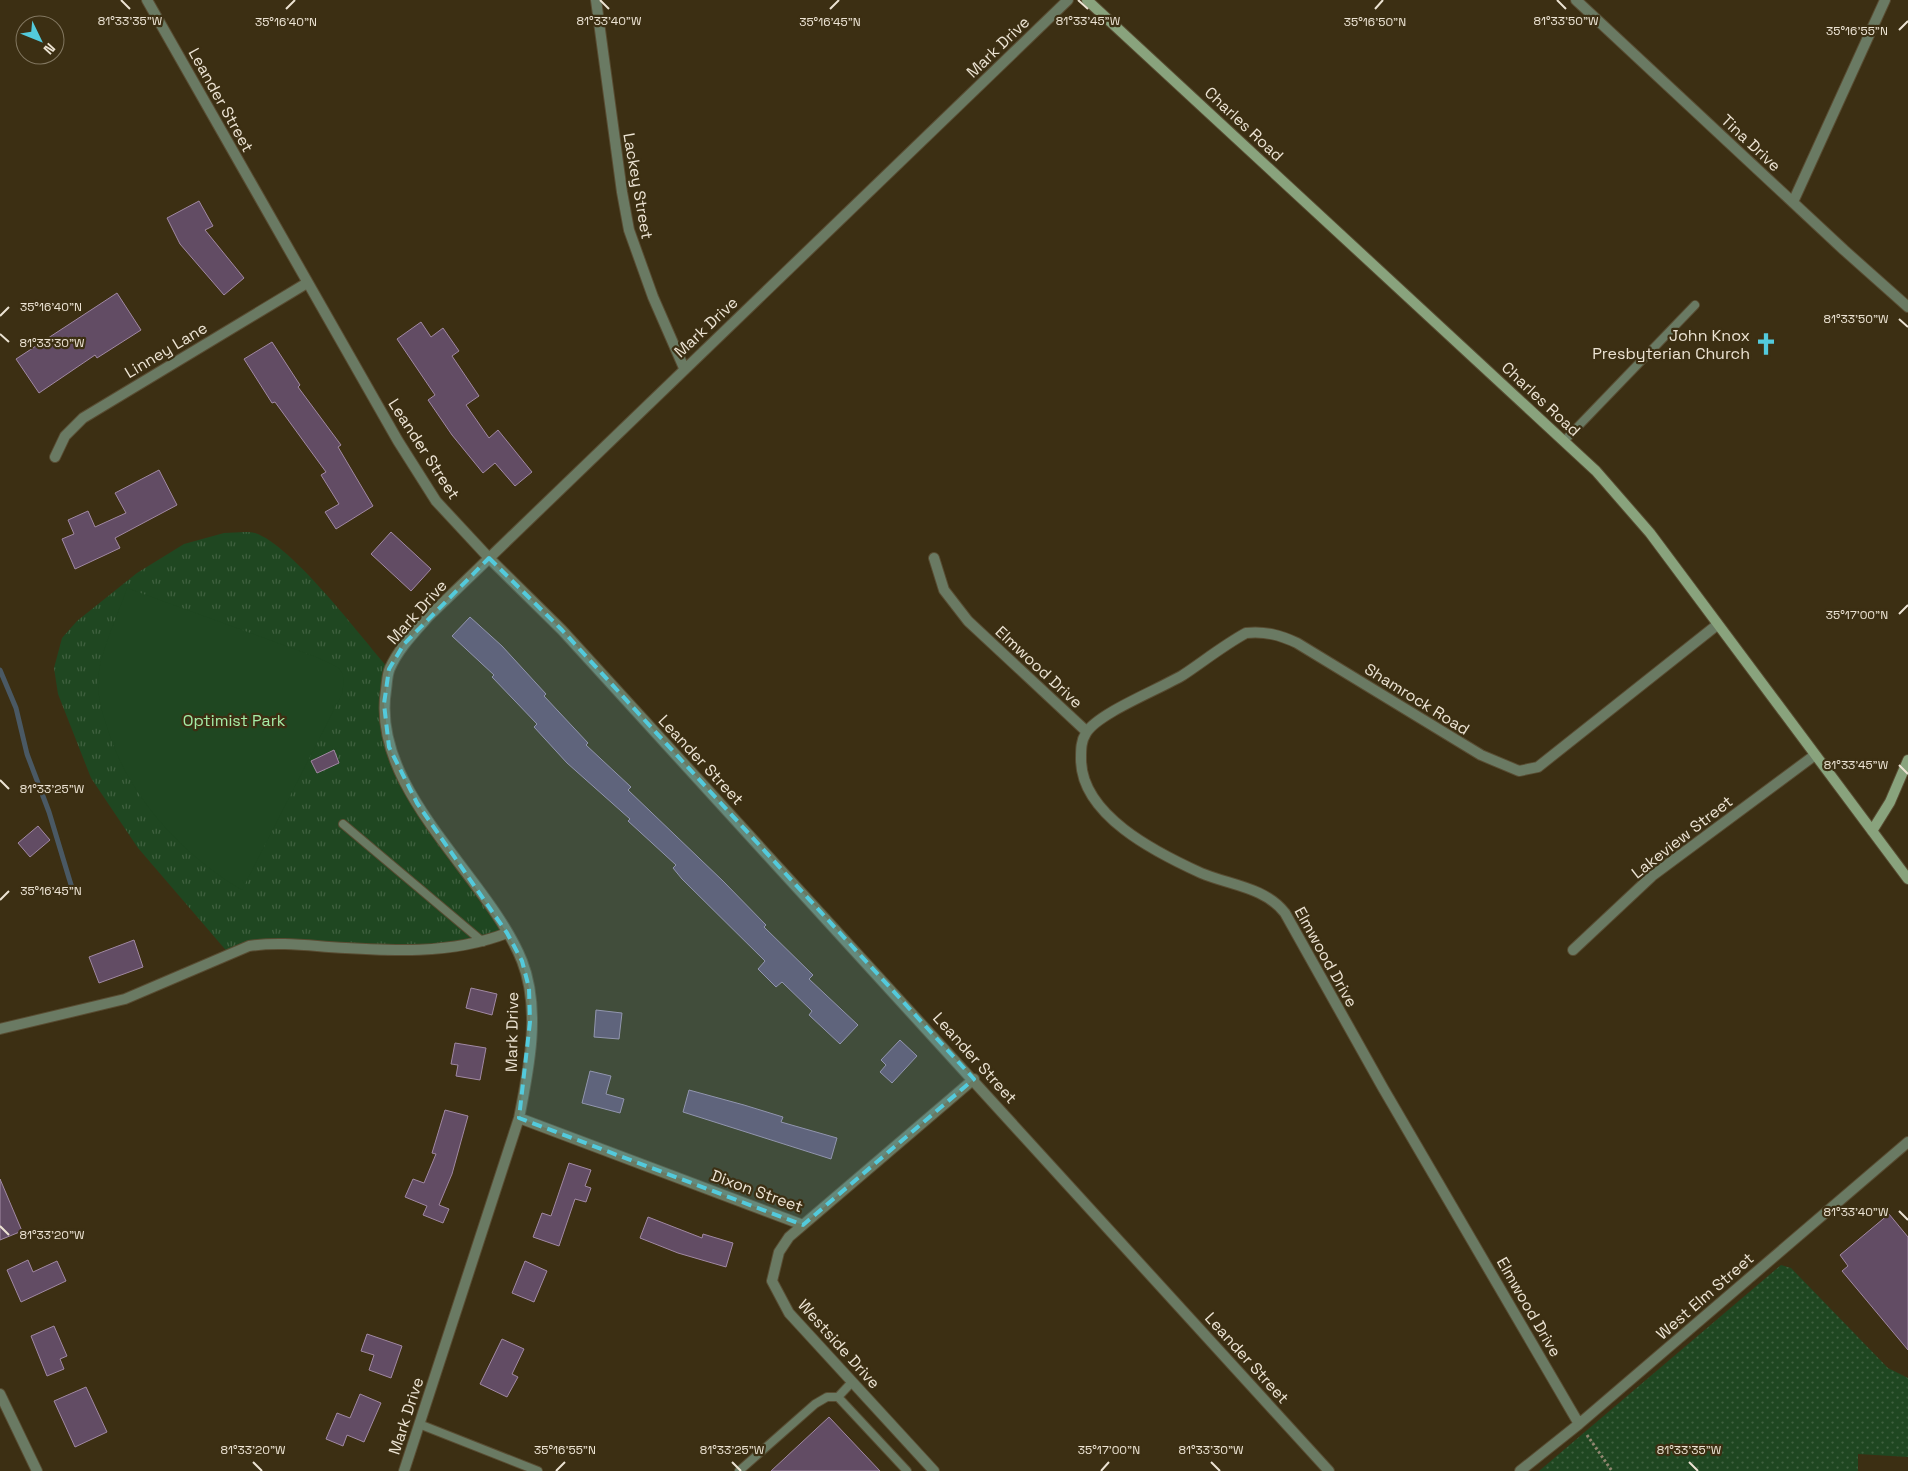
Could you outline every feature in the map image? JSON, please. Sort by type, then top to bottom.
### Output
[{"type":"street","name":"Leander Street","points":[[147,0],[398,441],[436,501],[489,558],[562,630],[974,1079],[1329,1471]]},
{"type":"street","name":"Lackey Street","points":[[596,0],[622,192],[629,230],[652,297],[684,368]]},
{"type":"street","name":"Mark Drive","points":[[404,1471],[519,1118],[529,1056],[529,988],[522,961],[507,933],[417,803],[389,747],[385,729],[384,704],[389,669],[404,644],[428,616],[684,368],[842,220],[1068,0]]},
{"type":"street","name":"Charles Road","points":[[1088,0],[1596,471],[1650,532],[1717,625],[1908,879]]},
{"type":"street","name":"Tina Drive","points":[[1576,0],[1792,202],[1908,306]]},
{"type":"street","points":[[1792,202],[1886,0]]},
{"type":"street","name":"Linney Lane","points":[[55,457],[65,436],[83,418],[307,283]]},
{"type":"street","name":"Elmwood Drive","points":[[934,558],[944,590],[968,622],[1086,731],[1080,744],[1080,767],[1088,788],[1100,805],[1124,829],[1162,855],[1204,874],[1266,896],[1278,903],[1285,912],[1383,1088],[1579,1424]]},
{"type":"street","name":"Shamrock Road","points":[[1086,731],[1104,716],[1184,674],[1235,639],[1246,633],[1258,632],[1281,635],[1297,643],[1481,755],[1519,771],[1538,767],[1717,625]]},
{"type":"street","name":"Lakeview Street","points":[[1573,950],[1652,876],[1815,755]]},
{"type":"street","points":[[1872,831],[1890,802],[1908,760]]},
{"type":"street","points":[[0,1029],[125,999],[250,946],[269,943],[362,949],[452,948],[483,942],[507,933]]},
{"type":"street","name":"Dixon Street","points":[[519,1118],[803,1225],[974,1079]]},
{"type":"street","name":"West Elm Street","points":[[1520,1471],[1579,1424],[1908,1142]]},
{"type":"street","name":"Westside Drive","points":[[803,1225],[789,1237],[779,1252],[772,1281],[789,1312],[934,1471]]},
{"type":"street","points":[[0,1394],[37,1471]]},
{"type":"lane","points":[[1564,441],[1695,305]]},
{"type":"lane","points":[[344,824],[483,942]]},
{"type":"lane","points":[[740,1471],[815,1404],[827,1397],[838,1397],[852,1382]]},
{"type":"lane","points":[[838,1397],[907,1471]]},
{"type":"lane","points":[[419,1424],[519,1467],[538,1471]]},
{"type":"path","points":[[1579,1424],[1612,1471]]},
{"type":"highlighted area","points":[[489,558],[562,630],[974,1079],[803,1225],[519,1118],[530,1022],[529,988],[522,961],[507,933],[417,803],[389,747],[384,704],[389,669],[404,644]]},
{"type":"green space","name":"Optimist Park","points":[[224,533],[255,533],[270,541],[288,555],[344,615],[389,669],[385,729],[417,803],[507,933],[452,948],[269,943],[230,955],[138,848],[91,778],[58,694],[54,668],[62,638],[77,621],[137,573],[184,544]]},
{"type":"green space","points":[[127,588],[316,657],[336,666],[342,673],[342,694],[242,890],[198,859],[178,841],[143,799],[128,777],[116,752],[101,707],[98,678],[104,651]]},
{"type":"green space","points":[[1781,1265],[1791,1268],[1888,1368],[1908,1378],[1908,1457],[1858,1454],[1858,1471],[1539,1471]]},
{"type":"building","points":[[199,201],[213,226],[205,230],[244,278],[224,295],[180,244],[167,218]]},
{"type":"building","points":[[117,293],[141,330],[97,358],[95,355],[39,393],[16,359]]},
{"type":"building","points":[[421,322],[431,337],[443,328],[459,351],[452,356],[479,396],[466,405],[489,438],[498,430],[532,472],[515,486],[495,463],[483,473],[452,435],[428,400],[435,395],[397,339]]},
{"type":"building","points":[[272,342],[300,385],[298,387],[341,445],[338,447],[373,506],[336,529],[325,512],[339,504],[321,475],[326,472],[275,402],[272,403],[244,359]]},
{"type":"building","points":[[159,470],[177,505],[115,538],[120,548],[75,569],[62,539],[74,534],[68,520],[88,511],[95,527],[126,513],[115,493]]},
{"type":"building","points":[[391,532],[431,569],[411,591],[371,554]]},
{"type":"building","points":[[470,617],[502,646],[546,694],[544,696],[588,743],[586,745],[631,787],[628,790],[723,881],[766,925],[764,927],[813,975],[809,979],[858,1025],[840,1044],[809,1015],[812,1011],[782,982],[776,987],[758,969],[765,961],[682,879],[673,868],[676,865],[628,821],[630,819],[567,763],[534,727],[537,724],[492,677],[494,675],[452,636]]},
{"type":"building","points":[[334,750],[339,763],[317,773],[311,761]]},
{"type":"building","points":[[38,826],[50,840],[30,857],[18,843]]},
{"type":"building","points":[[134,940],[143,967],[99,983],[89,957]]},
{"type":"building","points":[[471,988],[497,994],[492,1015],[466,1008]]},
{"type":"building","points":[[596,1010],[622,1013],[619,1039],[594,1037]]},
{"type":"building","points":[[900,1040],[917,1056],[892,1083],[880,1072],[886,1065],[881,1060]]},
{"type":"building","points":[[455,1043],[486,1048],[480,1080],[456,1076],[458,1065],[451,1064]]},
{"type":"building","points":[[590,1071],[611,1076],[606,1094],[624,1099],[620,1113],[582,1103]]},
{"type":"building","points":[[689,1090],[783,1117],[781,1122],[837,1138],[831,1159],[683,1112]]},
{"type":"building","points":[[445,1110],[468,1116],[452,1174],[439,1205],[449,1209],[443,1223],[423,1215],[427,1206],[405,1197],[413,1179],[424,1183],[436,1154],[432,1153]]},
{"type":"building","points":[[569,1163],[591,1170],[585,1186],[591,1188],[586,1202],[575,1199],[559,1246],[533,1237],[542,1213],[551,1216]]},
{"type":"building","points":[[0,1179],[22,1231],[0,1240]]},
{"type":"building","points":[[1889,1214],[1908,1237],[1908,1350],[1842,1271],[1848,1266],[1840,1255]]},
{"type":"building","points":[[648,1217],[702,1238],[703,1234],[733,1243],[726,1267],[678,1253],[640,1238]]},
{"type":"building","points":[[28,1260],[33,1272],[57,1261],[66,1281],[21,1302],[7,1270]]},
{"type":"building","points":[[525,1261],[547,1271],[534,1302],[512,1293]]},
{"type":"building","points":[[54,1326],[67,1356],[60,1359],[64,1369],[47,1376],[31,1336]]},
{"type":"building","points":[[367,1334],[402,1346],[391,1378],[369,1370],[374,1355],[361,1351]]},
{"type":"building","points":[[502,1339],[524,1349],[512,1374],[518,1377],[507,1397],[480,1384]]},
{"type":"building","points":[[86,1387],[107,1432],[75,1447],[54,1401]]},
{"type":"building","points":[[360,1394],[381,1403],[364,1442],[347,1435],[343,1446],[326,1439],[337,1413],[350,1418]]},
{"type":"building","points":[[829,1417],[880,1471],[771,1471]]},
{"type":"waterway","points":[[0,670],[16,708],[27,754],[49,812],[72,888]]},
{"type":"place","name":"John Knox Presbyterian Church","points":[[1766,344]]}]
